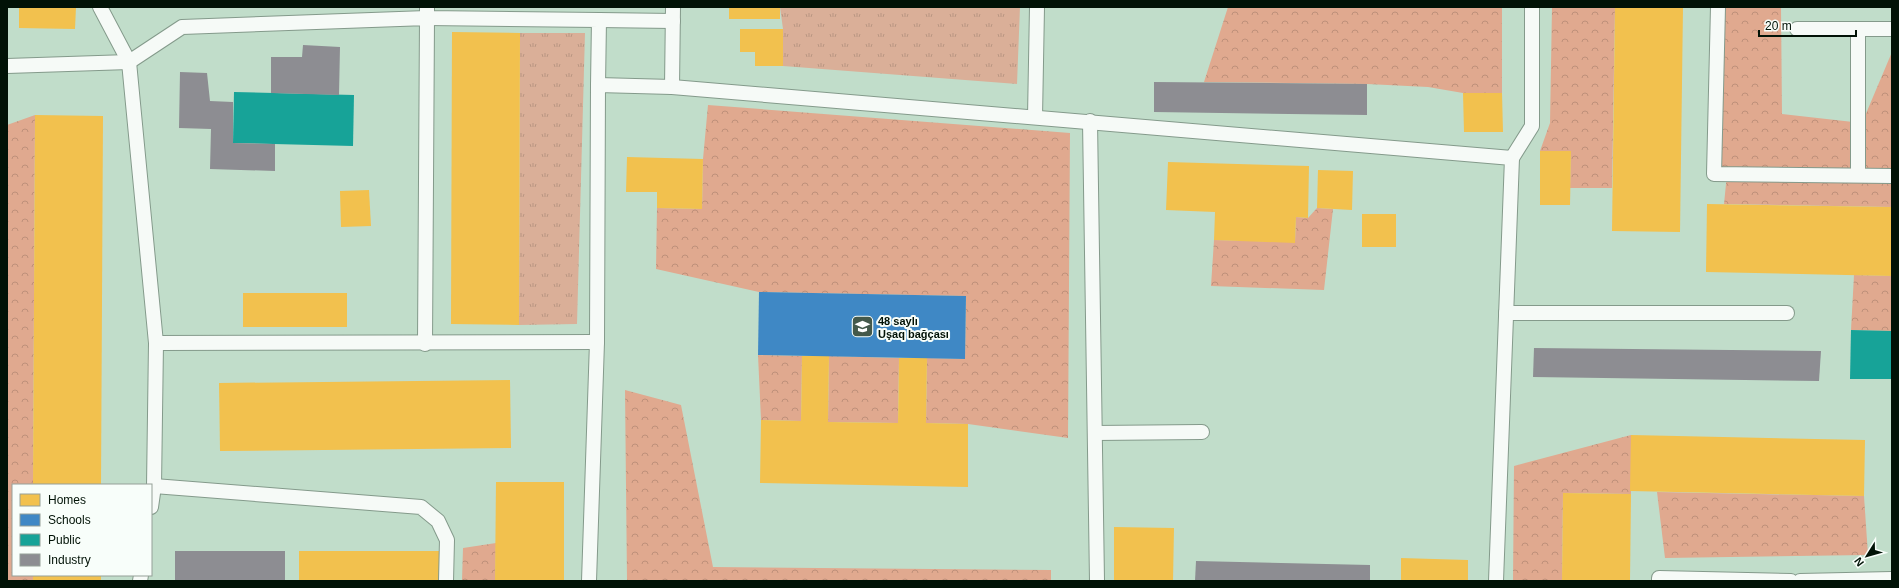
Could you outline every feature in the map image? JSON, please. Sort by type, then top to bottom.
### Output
[{"type":"lane","points":[[100,7],[129,62],[156,343],[154,486],[152,500]]},
{"type":"lane","points":[[672,87],[673,7]]},
{"type":"lane","points":[[1035,117],[1037,7]]},
{"type":"lane","points":[[1496,581],[1512,158],[1532,126],[1532,7]]},
{"type":"lane","points":[[1718,7],[1714,174],[1892,176]]},
{"type":"lane","points":[[425,344],[427,12]]},
{"type":"lane","points":[[7,66],[129,62],[182,27],[427,12],[599,20],[673,21]]},
{"type":"lane","points":[[589,581],[597,342],[599,20]]},
{"type":"lane","points":[[1797,29],[1892,29]]},
{"type":"lane","points":[[1858,29],[1858,175]]},
{"type":"lane","points":[[598,85],[672,87],[1512,158]]},
{"type":"lane","points":[[1090,122],[1097,581]]},
{"type":"lane","points":[[1506,313],[1787,313]]},
{"type":"lane","points":[[156,343],[425,344],[597,342]]},
{"type":"lane","points":[[1095,433],[1202,432]]},
{"type":"lane","points":[[154,486],[421,507],[438,521],[447,540],[446,581]]},
{"type":"lane","points":[[1659,581],[1659,578],[1791,581]]},
{"type":"lane","points":[[1800,581],[1892,579]]},
{"type":"green space","points":[[780,7],[1020,7],[1017,84],[783,66],[783,29]]},
{"type":"green space","points":[[1228,7],[1502,7],[1502,93],[1463,93],[1428,87],[1367,84],[1204,82]]},
{"type":"green space","points":[[1552,7],[1615,7],[1612,188],[1570,188],[1571,151],[1540,151],[1550,123]]},
{"type":"green space","points":[[1718,7],[1781,7],[1782,114],[1862,123],[1892,52],[1892,207],[1724,204],[1727,174],[1714,174]]},
{"type":"green space","points":[[520,33],[585,33],[577,324],[519,325]]},
{"type":"green space","points":[[708,105],[1070,133],[1068,438],[968,424],[926,423],[927,358],[965,359],[966,296],[759,292],[656,269],[657,208],[702,209],[703,159]]},
{"type":"green space","points":[[35,115],[33,484],[12,484],[12,576],[33,576],[33,581],[7,581],[7,125]]},
{"type":"green space","points":[[1317,208],[1333,209],[1324,290],[1211,286],[1214,240],[1295,242],[1296,217],[1308,218]]},
{"type":"green space","points":[[1854,275],[1892,276],[1892,331],[1851,330]]},
{"type":"green space","points":[[758,355],[802,356],[801,421],[761,420]]},
{"type":"green space","points":[[829,356],[899,358],[898,423],[828,422]]},
{"type":"green space","points":[[625,390],[681,405],[713,567],[1051,570],[1051,581],[627,581]]},
{"type":"green space","points":[[1631,435],[1631,494],[1563,493],[1562,581],[1513,581],[1514,466]]},
{"type":"green space","points":[[1657,492],[1864,496],[1868,555],[1665,558]]},
{"type":"green space","points":[[496,543],[495,581],[462,581],[463,548]]},
{"type":"building: Homes","points":[[19,7],[76,7],[75,29],[19,28]]},
{"type":"building: Homes","points":[[729,7],[780,7],[780,19],[729,19]]},
{"type":"building: Homes","points":[[1615,7],[1683,7],[1680,232],[1612,231]]},
{"type":"building: Homes","points":[[740,29],[783,29],[783,66],[755,66],[755,52],[740,52]]},
{"type":"building: Homes","points":[[452,32],[520,33],[519,325],[451,324]]},
{"type":"building: Homes","points":[[1463,93],[1502,93],[1503,132],[1464,132]]},
{"type":"building: Homes","points":[[35,115],[103,116],[101,484],[33,484]]},
{"type":"building: Homes","points":[[1540,151],[1571,151],[1570,205],[1540,205]]},
{"type":"building: Homes","points":[[627,157],[703,159],[702,209],[657,208],[657,192],[626,192]]},
{"type":"building: Homes","points":[[1168,162],[1309,166],[1308,218],[1296,217],[1295,243],[1214,240],[1215,212],[1166,210]]},
{"type":"building: Homes","points":[[1318,170],[1353,171],[1352,210],[1317,208]]},
{"type":"building: Homes","points":[[369,190],[371,226],[341,227],[340,191]]},
{"type":"building: Homes","points":[[1707,204],[1892,207],[1892,276],[1706,272]]},
{"type":"building: Homes","points":[[1362,214],[1396,214],[1396,247],[1362,247]]},
{"type":"building: Homes","points":[[243,293],[347,293],[347,327],[243,327]]},
{"type":"building: Homes","points":[[802,356],[829,356],[828,422],[898,423],[899,358],[927,358],[926,423],[968,424],[968,487],[760,483],[761,420],[801,421]]},
{"type":"building: Homes","points":[[510,380],[511,448],[220,451],[219,383]]},
{"type":"building: Homes","points":[[1631,435],[1865,440],[1864,496],[1630,491]]},
{"type":"building: Homes","points":[[496,482],[564,482],[564,581],[495,581]]},
{"type":"building: Homes","points":[[1563,493],[1631,494],[1630,581],[1562,581]]},
{"type":"building: Homes","points":[[1114,527],[1174,528],[1173,581],[1114,581]]},
{"type":"building: Homes","points":[[299,551],[442,551],[442,581],[299,581]]},
{"type":"building: Homes","points":[[1401,558],[1468,560],[1468,581],[1401,581]]},
{"type":"building: Homes","points":[[33,576],[101,576],[101,581],[33,581]]},
{"type":"building: Schools","points":[[759,292],[966,296],[965,359],[758,355]]},
{"type":"building: Public","points":[[234,92],[354,95],[353,146],[233,143]]},
{"type":"building: Public","points":[[1851,330],[1892,331],[1892,379],[1850,379]]},
{"type":"building: Industry","points":[[303,45],[340,47],[339,95],[271,93],[271,57],[302,57]]},
{"type":"building: Industry","points":[[180,72],[207,73],[210,101],[233,102],[233,143],[275,144],[275,171],[210,169],[211,129],[179,128]]},
{"type":"building: Industry","points":[[1154,82],[1367,84],[1367,115],[1154,112]]},
{"type":"building: Industry","points":[[1534,348],[1821,351],[1819,381],[1533,377]]},
{"type":"building: Industry","points":[[175,551],[285,551],[285,581],[175,581]]},
{"type":"building: Industry","points":[[1196,561],[1370,565],[1370,581],[1195,581]]},
{"type":"place","name":"48 saylı Uşaq bağçası","points":[[862,327]]}]
